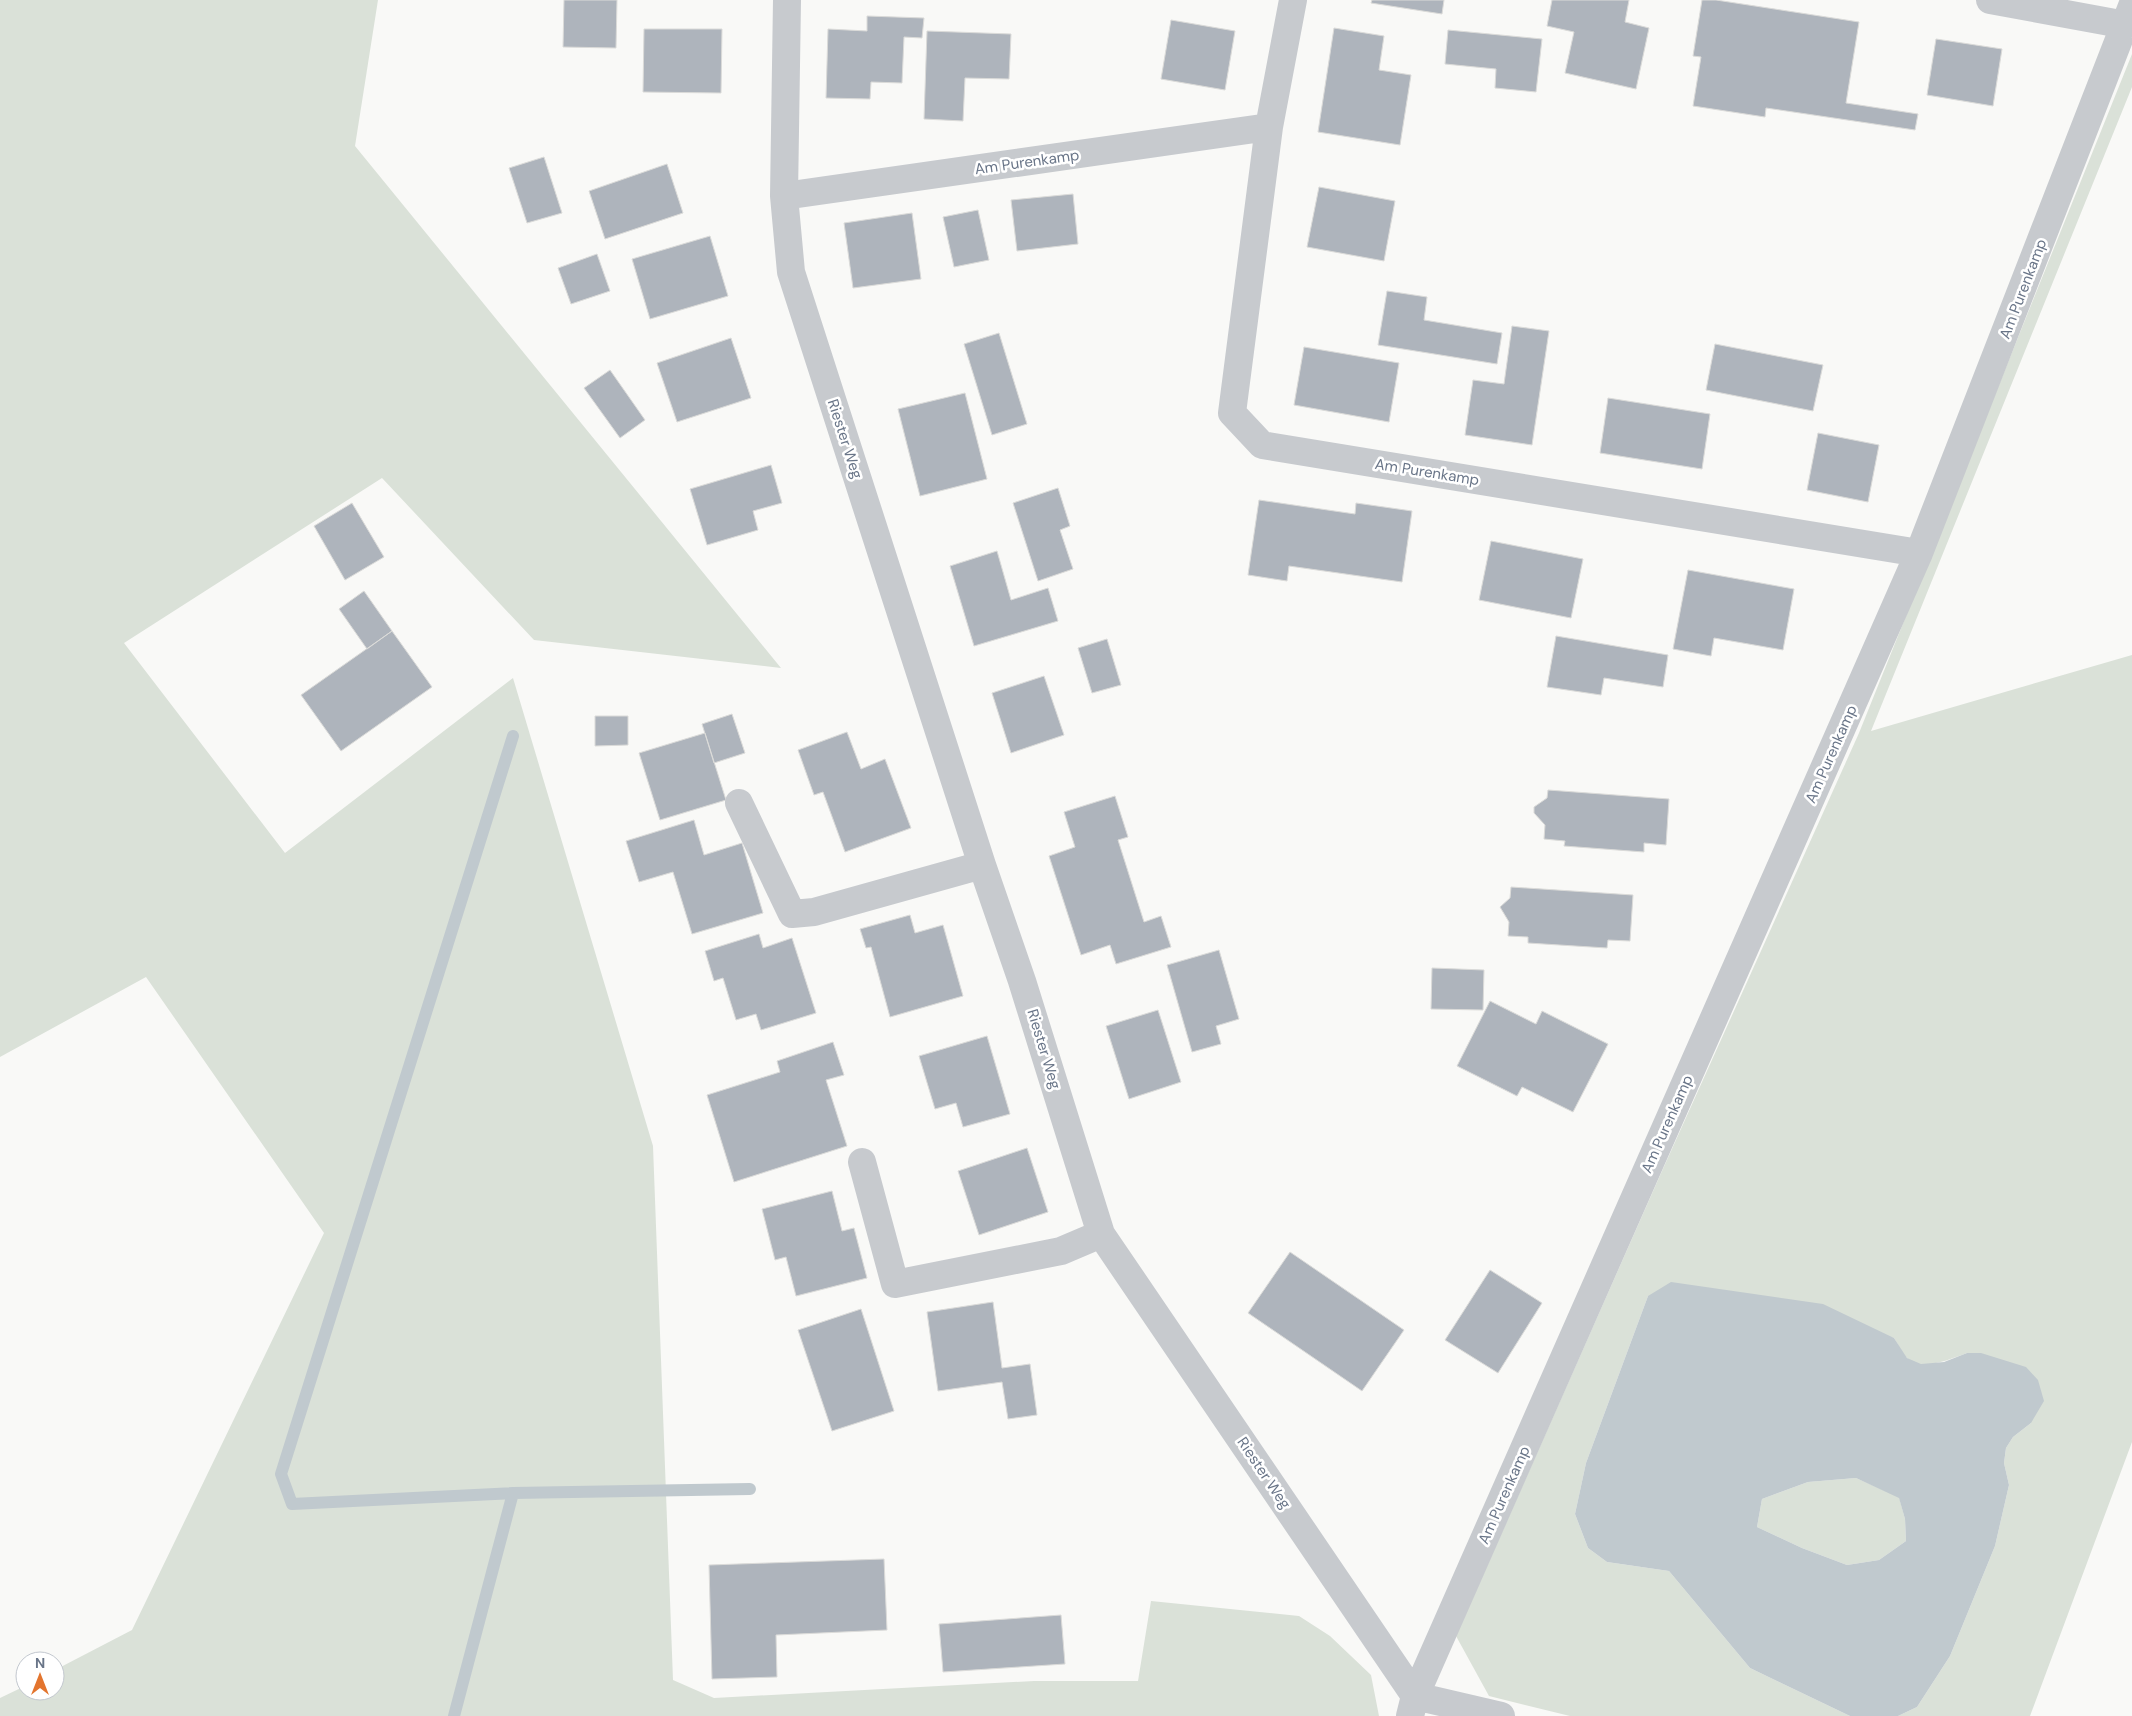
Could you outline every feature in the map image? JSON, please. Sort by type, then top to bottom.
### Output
[{"type":"street","name":"Riester Weg","points":[[788,0],[784,196],[791,272],[982,865],[1022,981],[1101,1234],[1413,1706]]},
{"type":"street","name":"Am Purenkamp","points":[[1293,0],[1269,127],[1232,413],[1262,445],[1919,553]]},
{"type":"street","name":"Am Purenkamp","points":[[1413,1706],[1919,553],[2129,16],[1990,0]]},
{"type":"street","name":"Am Purenkamp","points":[[784,196],[1269,127]]},
{"type":"street","points":[[739,803],[792,914],[814,912],[982,865]]},
{"type":"street","points":[[862,1162],[895,1284],[1061,1251],[1101,1234]]},
{"type":"street","points":[[1413,1706],[1501,1716]]},
{"type":"shaded area","points":[[0,0],[378,0],[355,146],[781,668],[534,640],[382,478],[124,643],[285,853],[513,678],[653,1146],[673,1680],[714,1698],[1034,1681],[1138,1681],[1151,1601],[1299,1616],[1330,1636],[1371,1675],[1379,1716],[0,1716],[0,1698],[15,1691],[15,1701],[65,1701],[65,1665],[132,1630],[324,1233],[146,977],[0,1057]]},
{"type":"shaded area","points":[[2132,54],[2132,87],[1871,731],[2132,655],[2132,1442],[2030,1716],[1898,1716],[1917,1707],[1950,1656],[1995,1546],[2009,1485],[2004,1463],[2006,1448],[2013,1437],[2031,1423],[1967,1353],[1936,1363],[1920,1364],[1907,1358],[1894,1338],[1648,1296],[1586,1463],[1575,1514],[1588,1548],[1607,1562],[1669,1571],[1750,1668],[1850,1716],[1570,1716],[1489,1696],[1456,1636],[1859,733]]},
{"type":"shaded area","points":[[1671,1282],[1823,1304],[1894,1338],[1907,1358],[1921,1364],[1944,1362],[1967,1353],[1981,1353],[2026,1367],[2038,1380],[2044,1401],[2031,1423],[2013,1437],[2006,1448],[2004,1463],[2009,1485],[1995,1546],[1950,1656],[1917,1707],[1898,1716],[1850,1716],[1750,1668],[1669,1571],[1607,1562],[1588,1548],[1575,1514],[1586,1463],[1648,1296]],"holes":[[[1856,1478],[1899,1498],[1905,1519],[1906,1541],[1879,1560],[1847,1565],[1802,1548],[1757,1527],[1762,1499],[1808,1482]]]},
{"type":"shaded area","points":[[1856,1478],[1899,1497],[1905,1519],[1906,1541],[1879,1560],[1847,1565],[1802,1548],[1757,1527],[1762,1499],[1808,1482]]},
{"type":"building","points":[[564,0],[617,0],[616,48],[563,47]]},
{"type":"building","points":[[1372,0],[1444,0],[1442,14],[1371,3]]},
{"type":"building","points":[[1552,0],[1629,0],[1625,22],[1649,28],[1636,89],[1565,73],[1574,32],[1547,26]]},
{"type":"building","points":[[1702,0],[1716,0],[1859,22],[1846,103],[1918,114],[1915,130],[1766,108],[1765,117],[1693,106],[1701,57],[1693,56]]},
{"type":"building","points":[[867,16],[924,18],[922,38],[904,37],[902,83],[871,82],[870,99],[826,98],[828,29],[867,31]]},
{"type":"building","points":[[1171,20],[1235,31],[1225,90],[1161,79]]},
{"type":"building","points":[[1334,28],[1384,36],[1379,70],[1411,75],[1400,145],[1318,132]]},
{"type":"building","points":[[644,29],[722,29],[721,93],[643,92]]},
{"type":"building","points":[[1448,30],[1542,39],[1536,92],[1495,88],[1496,69],[1445,64]]},
{"type":"building","points":[[927,31],[1011,34],[1009,79],[965,78],[963,121],[924,119]]},
{"type":"building","points":[[1936,39],[2002,49],[1993,106],[1927,95]]},
{"type":"building","points":[[544,157],[562,213],[527,223],[509,168]]},
{"type":"building","points":[[667,164],[683,213],[605,239],[589,191]]},
{"type":"building","points":[[1319,187],[1395,201],[1384,261],[1307,247]]},
{"type":"building","points":[[1073,194],[1078,244],[1017,251],[1011,200]]},
{"type":"building","points":[[978,210],[989,260],[954,267],[943,217]]},
{"type":"building","points":[[912,213],[921,279],[853,288],[844,223]]},
{"type":"building","points":[[710,236],[728,296],[650,319],[632,259]]},
{"type":"building","points":[[597,254],[610,291],[571,304],[558,268]]},
{"type":"building","points":[[1387,291],[1427,297],[1424,320],[1502,333],[1497,364],[1378,345]]},
{"type":"building","points":[[1512,326],[1549,331],[1532,445],[1465,435],[1473,380],[1504,384]]},
{"type":"building","points":[[999,333],[1027,424],[992,435],[964,344]]},
{"type":"building","points":[[731,338],[751,398],[677,422],[657,363]]},
{"type":"building","points":[[1715,344],[1823,365],[1813,411],[1706,390]]},
{"type":"building","points":[[1304,347],[1399,363],[1389,422],[1294,405]]},
{"type":"building","points":[[610,370],[645,420],[620,438],[584,388]]},
{"type":"building","points":[[965,393],[987,479],[920,496],[898,409]]},
{"type":"building","points":[[1608,398],[1710,414],[1702,469],[1600,453]]},
{"type":"building","points":[[1818,433],[1879,445],[1868,502],[1807,490]]},
{"type":"building","points":[[771,465],[782,503],[753,511],[758,530],[707,545],[690,489]]},
{"type":"building","points":[[1058,488],[1070,526],[1060,530],[1073,569],[1038,581],[1013,503]]},
{"type":"building","points":[[1259,500],[1355,514],[1356,503],[1412,511],[1402,582],[1289,566],[1287,581],[1248,575]]},
{"type":"building","points":[[352,503],[384,557],[345,580],[314,526]]},
{"type":"building","points":[[1491,541],[1583,559],[1571,618],[1479,600]]},
{"type":"building","points":[[997,551],[1011,600],[1048,588],[1058,621],[974,646],[950,566]]},
{"type":"building","points":[[1688,570],[1794,589],[1783,650],[1714,638],[1711,656],[1673,649]]},
{"type":"building","points":[[364,591],[392,631],[367,649],[339,609]]},
{"type":"building","points":[[392,631],[432,687],[341,751],[301,695]]},
{"type":"building","points":[[1556,636],[1668,655],[1663,687],[1604,678],[1601,695],[1547,687]]},
{"type":"building","points":[[1107,639],[1121,685],[1092,693],[1078,648]]},
{"type":"building","points":[[1044,676],[1064,735],[1011,753],[992,693]]},
{"type":"building","points":[[732,714],[745,753],[714,763],[702,724]]},
{"type":"building","points":[[595,716],[628,716],[628,745],[595,746]]},
{"type":"building","points":[[847,732],[861,769],[885,759],[911,828],[845,852],[823,792],[814,795],[798,750]]},
{"type":"building","points":[[705,733],[726,800],[660,820],[639,753]]},
{"type":"building","points":[[1548,790],[1669,799],[1666,845],[1644,843],[1644,852],[1564,846],[1565,841],[1544,839],[1545,825],[1534,813],[1534,807],[1547,798]]},
{"type":"building","points":[[1115,796],[1128,837],[1118,840],[1144,922],[1161,916],[1171,947],[1116,964],[1110,945],[1081,955],[1049,856],[1075,847],[1064,812]]},
{"type":"building","points":[[694,820],[704,855],[742,843],[763,913],[692,934],[673,872],[639,882],[626,841]]},
{"type":"building","points":[[1511,887],[1633,895],[1630,941],[1608,940],[1607,948],[1528,943],[1528,937],[1508,936],[1509,922],[1500,907],[1510,898]]},
{"type":"building","points":[[910,915],[915,933],[943,925],[963,996],[890,1017],[871,947],[866,948],[860,929]]},
{"type":"building","points":[[759,934],[763,948],[792,938],[816,1013],[761,1030],[756,1014],[736,1020],[723,978],[714,981],[705,951]]},
{"type":"building","points":[[1219,950],[1239,1019],[1216,1026],[1221,1044],[1192,1052],[1167,965]]},
{"type":"building","points":[[1432,968],[1484,970],[1483,1010],[1431,1009]]},
{"type":"building","points":[[1490,1001],[1536,1024],[1542,1011],[1608,1044],[1573,1112],[1522,1087],[1517,1096],[1457,1066]]},
{"type":"building","points":[[1158,1010],[1181,1082],[1129,1099],[1106,1026]]},
{"type":"building","points":[[987,1036],[1010,1114],[963,1127],[956,1103],[935,1109],[919,1056]]},
{"type":"building","points":[[833,1042],[844,1075],[826,1080],[847,1146],[734,1182],[707,1095],[780,1072],[777,1061]]},
{"type":"building","points":[[1027,1148],[1048,1212],[979,1235],[958,1171]]},
{"type":"building","points":[[832,1191],[842,1231],[854,1228],[867,1278],[796,1296],[786,1257],[775,1260],[762,1209]]},
{"type":"building","points":[[1290,1252],[1404,1330],[1362,1391],[1248,1313]]},
{"type":"building","points":[[1490,1270],[1542,1303],[1498,1373],[1445,1340]]},
{"type":"building","points":[[993,1302],[1002,1368],[1030,1364],[1037,1415],[1008,1419],[1002,1382],[938,1391],[927,1312]]},
{"type":"building","points":[[861,1309],[894,1411],[832,1431],[798,1330]]},
{"type":"building","points":[[884,1559],[887,1630],[776,1635],[777,1677],[712,1679],[709,1565]]},
{"type":"building","points":[[1061,1615],[1065,1664],[943,1672],[939,1624]]},
{"type":"waterway","points":[[513,736],[281,1474],[292,1504],[513,1493],[750,1489]]},
{"type":"waterway","points":[[454,1716],[513,1493]]}]
